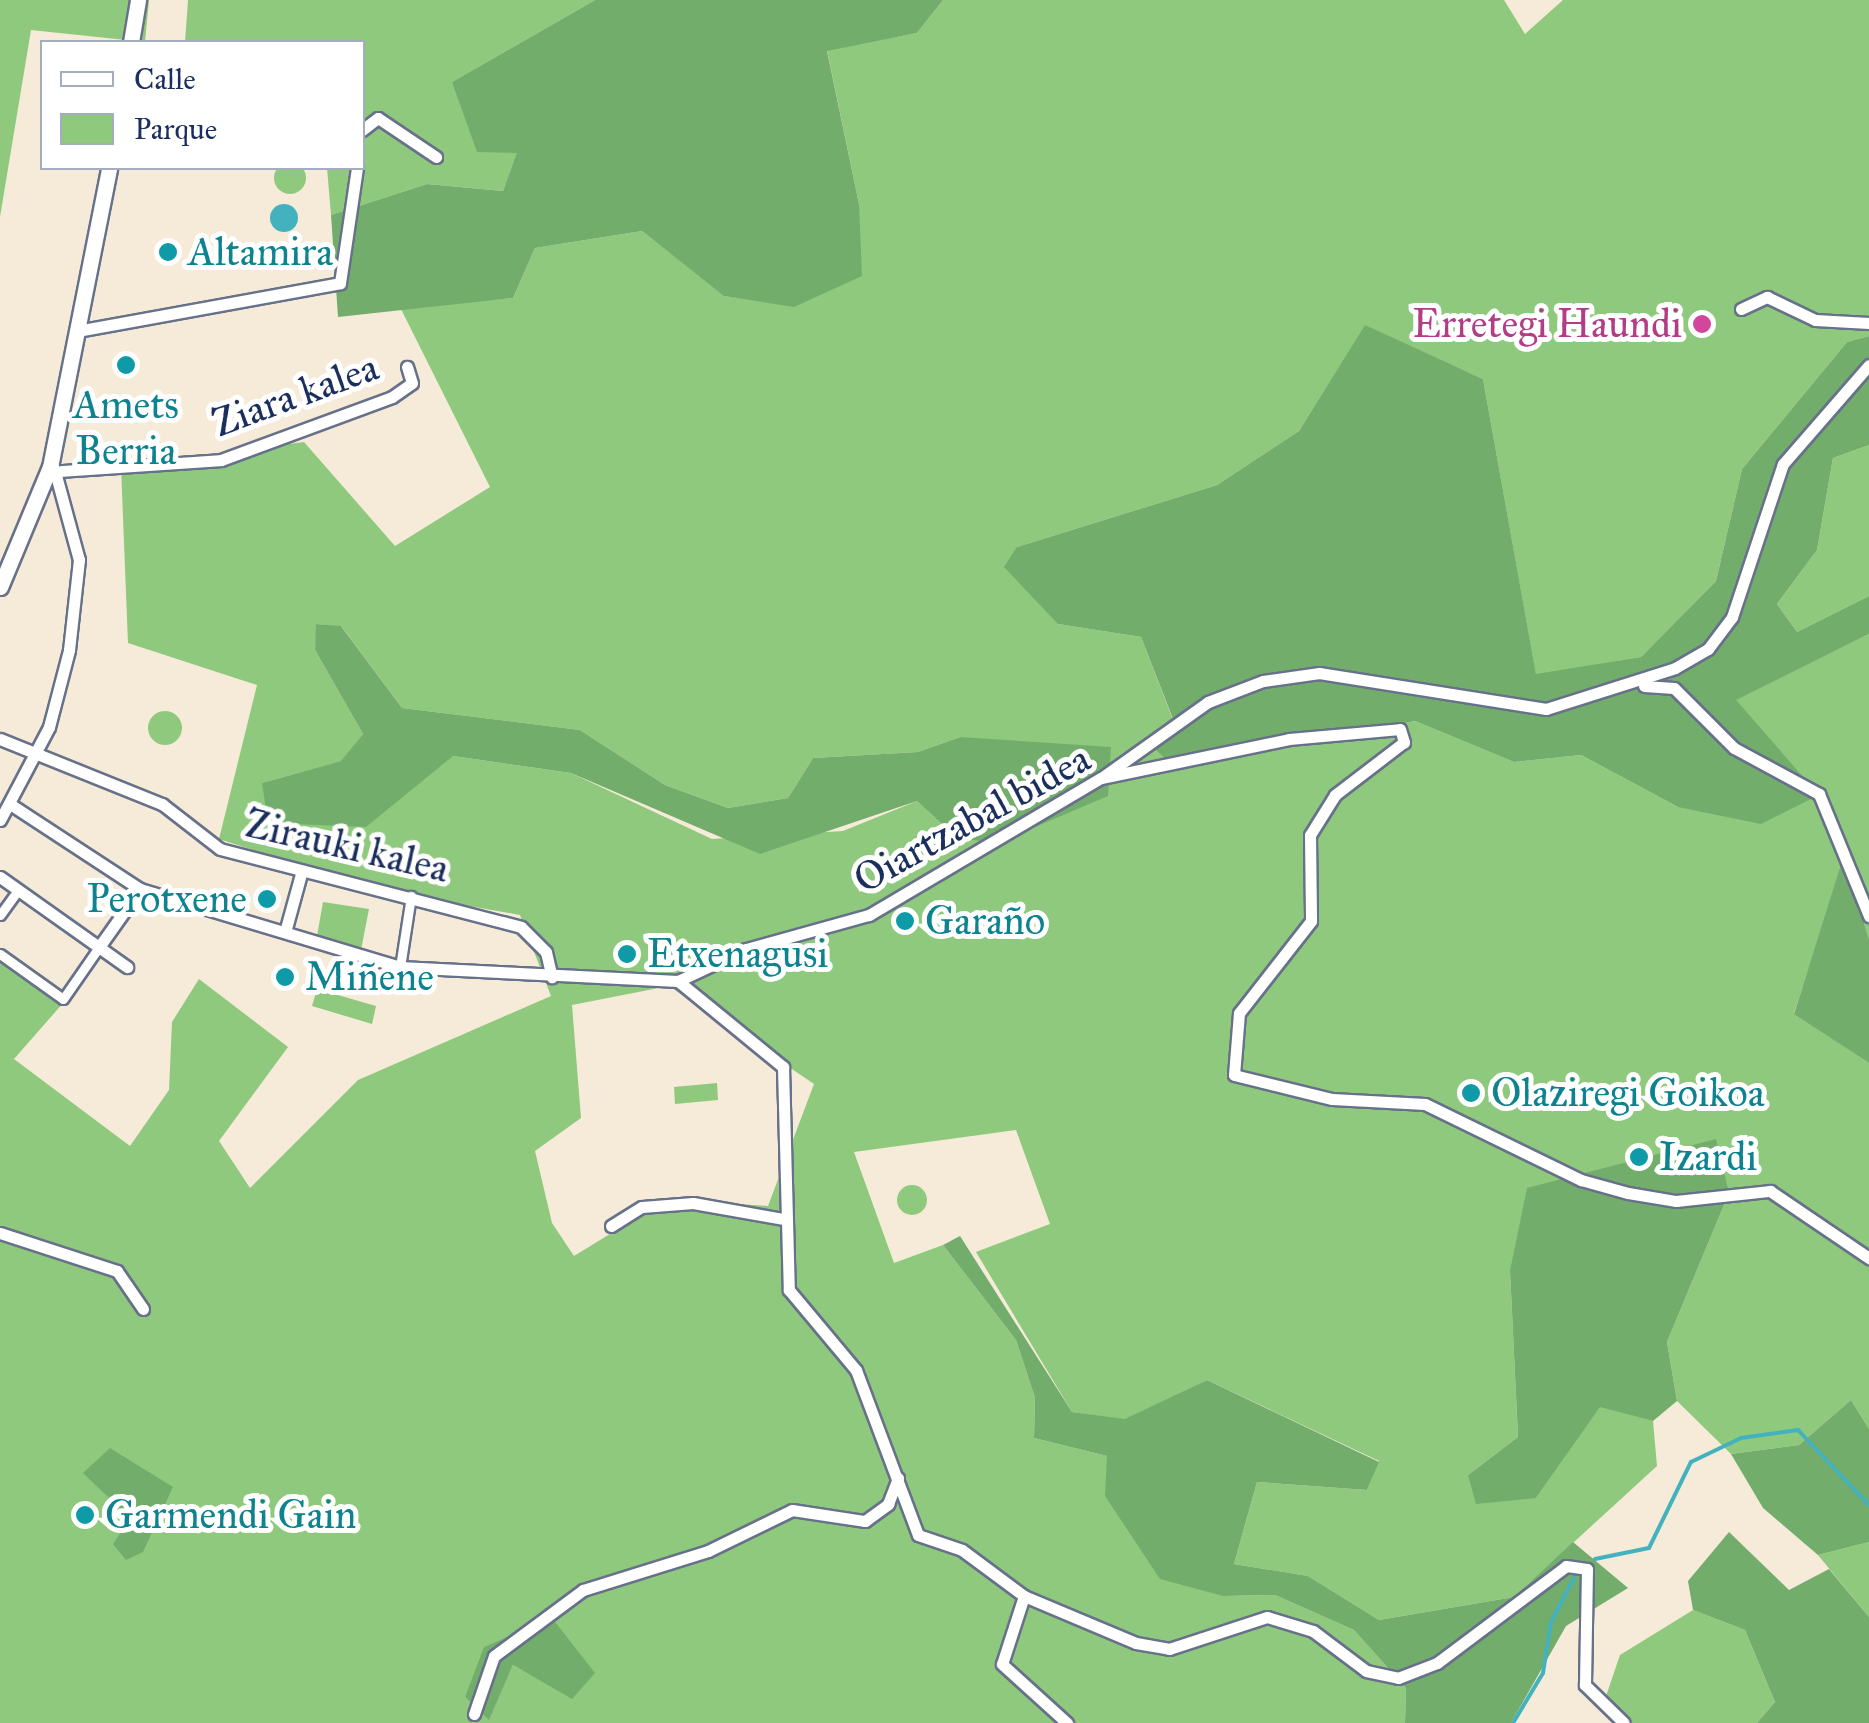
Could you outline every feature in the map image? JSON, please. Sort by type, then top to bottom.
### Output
[{"type":"street","points":[[132,40],[138,0]]},
{"type":"street","points":[[365,128],[378,118],[436,157]]},
{"type":"street","points":[[0,588],[56,469],[77,331],[109,170]]},
{"type":"street","points":[[77,331],[340,284],[357,170]]},
{"type":"street","points":[[1741,310],[1767,296],[1815,320],[1869,323]]},
{"type":"street","points":[[1100,778],[1208,702],[1263,681],[1319,673],[1546,710],[1624,688],[1708,649],[1749,580],[1783,464],[1869,366]]},
{"type":"street","name":"Ziara kalea","points":[[56,469],[221,460],[392,397],[412,382],[408,367]]},
{"type":"street","points":[[0,820],[36,754],[64,678],[78,560],[56,469]]},
{"type":"street","points":[[1624,688],[1674,688],[1734,748],[1820,794],[1869,916]]},
{"type":"street","name":"Oiartzabal bidea","points":[[678,981],[746,949],[869,914],[1100,778],[1288,739],[1404,731],[1404,742],[1335,795],[1310,835],[1311,921],[1239,1013],[1234,1076],[1332,1099],[1425,1104],[1581,1180],[1628,1193],[1676,1201],[1770,1191],[1869,1258]]},
{"type":"street","name":"Zirauki kalea","points":[[0,739],[162,804],[220,849],[301,874],[412,895],[522,927],[546,952],[552,978]]},
{"type":"street","points":[[10,804],[140,889],[400,968],[678,981],[782,1067],[782,1219],[789,1290],[856,1370],[899,1475],[918,1535],[962,1550],[1024,1596],[1169,1649],[1267,1617],[1290,1622],[1366,1672],[1398,1678],[1436,1663],[1566,1566],[1586,1569],[1585,1685],[1624,1723]]},
{"type":"street","points":[[285,932],[301,874]]},
{"type":"street","points":[[0,877],[127,966]]},
{"type":"street","points":[[0,954],[63,999],[140,889]]},
{"type":"street","points":[[0,915],[18,890]]},
{"type":"street","points":[[400,968],[412,895]]},
{"type":"street","points":[[611,1226],[642,1207],[694,1203],[782,1219]]},
{"type":"street","points":[[0,1233],[116,1270],[142,1310]]},
{"type":"street","points":[[474,1714],[494,1656],[583,1590],[708,1551],[792,1510],[865,1521],[888,1504],[899,1475]]},
{"type":"street","points":[[1024,1596],[1002,1664],[1067,1723]]},
{"type":"green space","points":[[0,0],[149,0],[145,40],[31,30],[0,217]]},
{"type":"green space","points":[[188,0],[595,0],[452,82],[518,153],[503,191],[427,184],[331,215],[327,170],[365,170],[365,40],[185,40]]},
{"type":"green space","points":[[595,0],[943,0],[917,33],[827,51],[859,204],[862,276],[794,307],[724,296],[642,231],[535,248],[513,298],[338,317],[331,215],[427,184],[503,191],[517,153],[477,152],[452,82]]},
{"type":"green space","points":[[943,0],[1504,0],[1525,34],[1563,0],[1869,0],[1869,336],[1847,342],[1742,469],[1716,581],[1641,657],[1536,675],[1483,379],[1365,326],[1299,431],[1217,485],[1017,547],[1058,624],[1141,637],[1173,720],[1175,768],[1415,721],[1514,762],[1581,755],[1678,807],[1818,794],[1735,700],[1869,634],[1869,939],[1844,860],[1794,1013],[1869,1063],[1869,1429],[1851,1400],[1799,1445],[1731,1454],[1677,1401],[1667,1342],[1729,1193],[1510,1271],[1518,1437],[1468,1475],[1536,1498],[1600,1406],[1653,1421],[1657,1466],[1514,1597],[1379,1620],[1308,1576],[1234,1564],[1257,1482],[1367,1490],[1379,1461],[1207,1380],[1125,1420],[1072,1412],[976,1252],[1050,1224],[1016,1130],[854,1152],[894,1263],[943,1245],[1016,1340],[1035,1398],[1034,1438],[1107,1456],[1223,1596],[1275,1595],[1354,1630],[1406,1688],[1405,1723],[0,1723],[0,958],[64,1002],[14,1059],[130,1146],[169,1090],[172,1022],[199,979],[288,1047],[219,1141],[250,1188],[358,1080],[551,996],[520,915],[369,888],[219,839],[257,685],[128,643],[121,467],[304,442],[395,546],[490,487],[400,307],[513,298],[535,248],[642,231],[725,296],[794,306],[859,204],[827,50],[917,33]],"holes":[[[317,624],[342,627],[402,708],[580,730],[665,785],[728,808],[788,798],[813,758],[918,752],[960,737],[957,838],[917,801],[843,831],[712,839],[571,773],[453,756],[262,783],[342,761],[363,734],[315,650]],[[669,986],[814,1084],[768,1206],[667,1199],[574,1256],[552,1223],[535,1151],[581,1118],[572,1005]],[[552,1619],[572,1698],[513,1665],[489,1719],[465,1697]]]},
{"type":"green space","points":[[277,170],[305,172],[305,184],[296,193],[284,193],[275,184]]},
{"type":"green space","points":[[1365,325],[1483,379],[1536,674],[1641,657],[1716,581],[1742,469],[1847,342],[1869,336],[1869,445],[1833,458],[1817,550],[1777,604],[1797,632],[1869,596],[1869,634],[1736,700],[1819,795],[1761,824],[1678,807],[1581,755],[1514,762],[1415,721],[1175,768],[1154,748],[1173,719],[1141,637],[1058,624],[1004,567],[1017,547],[1217,485],[1299,431]]},
{"type":"green space","points":[[1869,445],[1869,596],[1797,632],[1777,604],[1817,550],[1833,458]]},
{"type":"green space","points":[[316,624],[341,626],[402,708],[580,730],[665,785],[728,808],[788,798],[813,758],[918,752],[960,737],[1111,747],[1108,796],[997,843],[957,838],[917,801],[760,854],[571,773],[453,756],[366,827],[268,823],[262,783],[341,761],[363,734],[315,650]]},
{"type":"green space","points":[[165,711],[177,716],[182,728],[177,740],[165,745],[153,740],[148,728],[153,716]]},
{"type":"green space","points":[[1843,858],[1869,939],[1869,1063],[1794,1014]]},
{"type":"green space","points":[[323,902],[369,909],[361,950],[317,936]]},
{"type":"green space","points":[[317,989],[376,1006],[372,1024],[312,1006]]},
{"type":"green space","points":[[717,1083],[718,1100],[675,1104],[674,1087]]},
{"type":"green space","points":[[1716,1139],[1729,1193],[1667,1342],[1677,1401],[1653,1421],[1600,1407],[1536,1498],[1476,1504],[1468,1475],[1518,1437],[1510,1271],[1527,1188]]},
{"type":"green space","points":[[912,1185],[923,1189],[927,1200],[923,1211],[912,1215],[901,1211],[897,1200],[901,1189]]},
{"type":"green space","points":[[960,1236],[1072,1412],[1125,1419],[1207,1380],[1379,1462],[1367,1490],[1257,1482],[1234,1564],[1308,1576],[1379,1620],[1514,1597],[1573,1542],[1628,1588],[1566,1626],[1511,1723],[1405,1723],[1406,1688],[1354,1630],[1275,1595],[1223,1596],[1160,1579],[1105,1496],[1107,1456],[1034,1438],[1035,1398],[1016,1340],[943,1245]]},
{"type":"green space","points":[[1851,1400],[1869,1429],[1869,1542],[1818,1555],[1763,1508],[1731,1454],[1799,1445]]},
{"type":"green space","points":[[110,1448],[173,1487],[143,1552],[126,1560],[113,1544],[130,1518],[83,1473]]},
{"type":"green space","points":[[1729,1532],[1789,1590],[1829,1569],[1869,1617],[1869,1723],[1757,1723],[1775,1702],[1745,1630],[1693,1610],[1688,1581]]},
{"type":"green space","points":[[1869,1542],[1869,1617],[1818,1555]]},
{"type":"green space","points":[[1693,1610],[1745,1630],[1775,1702],[1757,1723],[1619,1723],[1604,1702],[1620,1655]]},
{"type":"green space","points":[[552,1618],[595,1673],[572,1699],[513,1665],[489,1720],[465,1697],[484,1647]]},
{"type":"water","points":[[284,204],[294,208],[298,218],[294,228],[284,232],[274,228],[270,218],[274,208]]},
{"type":"waterway","points":[[1595,1559],[1649,1548],[1691,1462],[1741,1438],[1798,1430],[1869,1505]]},
{"type":"waterway","points":[[1513,1723],[1543,1673],[1551,1622],[1574,1578]]},
{"type":"place","name":"Altamira","points":[[168,252]]},
{"type":"place","name":"Erretegi Haundi","points":[[1702,324]]},
{"type":"place","name":"Amets Berria","points":[[126,365]]},
{"type":"place","name":"Perotxene","points":[[267,899]]},
{"type":"place","name":"Garaño","points":[[905,921]]},
{"type":"place","name":"Etxenagusi","points":[[627,954]]},
{"type":"place","name":"Miñene","points":[[285,977]]},
{"type":"place","name":"Olaziregi Goikoa","points":[[1471,1093]]},
{"type":"place","name":"Izardi","points":[[1639,1157]]},
{"type":"place","name":"Garmendi Gain","points":[[85,1515]]}]
